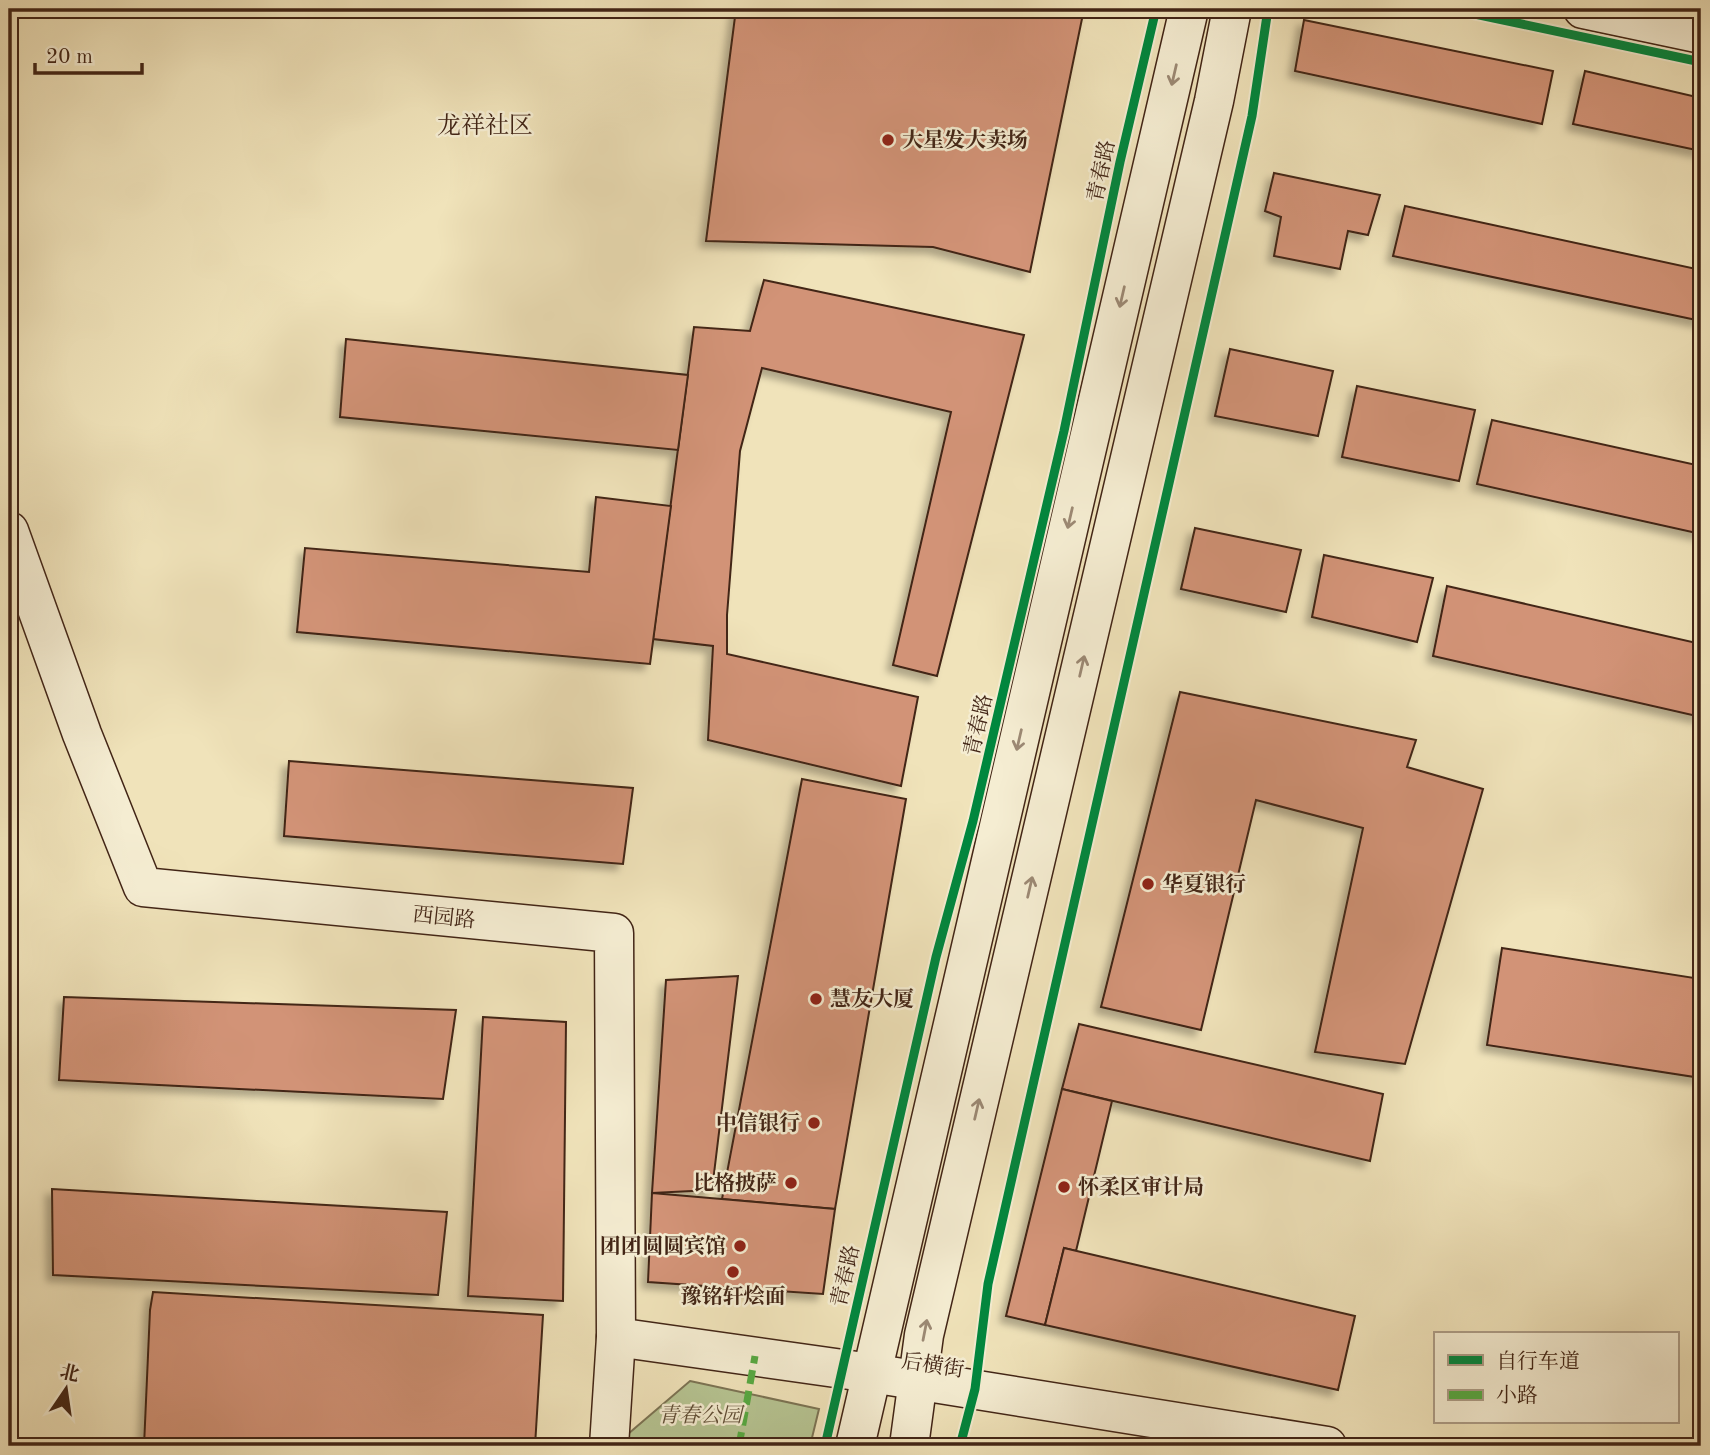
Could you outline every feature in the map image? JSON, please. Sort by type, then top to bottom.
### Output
[{"type":"main road","name":"青春路","points":[[855,1446],[1189,9]]},
{"type":"main road","points":[[909,1446],[924,1335],[1214,101],[1232,9]]},
{"type":"main road","points":[[1583,9],[1701,34]]},
{"type":"main road","name":"西园路","points":[[9,531],[82,734],[143,887],[614,933],[616,1337],[609,1446]]},
{"type":"main road","name":"后横街","points":[[616,1337],[871,1373],[1327,1446]]},
{"type":"green space","name":"青春公园","points":[[690,1381],[819,1409],[810,1446],[621,1446],[621,1440]]},
{"type":"building","name":"大星发大卖场","points":[[736,9],[1084,9],[1030,272],[933,247],[706,241]]},
{"type":"building","points":[[1304,20],[1553,71],[1542,124],[1295,71]]},
{"type":"building","points":[[1585,71],[1701,98],[1701,151],[1573,124]]},
{"type":"building","points":[[1274,173],[1380,195],[1368,235],[1348,231],[1340,269],[1274,256],[1281,217],[1265,211]]},
{"type":"building","points":[[1405,206],[1701,270],[1701,321],[1393,256]]},
{"type":"building","points":[[764,280],[1024,335],[937,676],[893,665],[951,412],[762,368],[740,451],[727,615],[727,654],[918,697],[901,786],[708,740],[713,646],[653,639],[694,327],[750,331]]},
{"type":"building","points":[[346,339],[688,375],[678,450],[340,417]]},
{"type":"building","points":[[1230,349],[1333,371],[1318,436],[1215,416]]},
{"type":"building","points":[[1357,386],[1475,410],[1459,481],[1342,457]]},
{"type":"building","points":[[1492,420],[1701,466],[1701,534],[1477,484]]},
{"type":"building","points":[[596,497],[671,506],[650,664],[297,632],[305,548],[589,572]]},
{"type":"building","points":[[1195,528],[1301,550],[1286,612],[1181,589]]},
{"type":"building","points":[[1324,555],[1433,578],[1417,642],[1312,617]]},
{"type":"building","points":[[1447,586],[1701,644],[1701,717],[1433,656]]},
{"type":"building","points":[[1180,692],[1416,740],[1407,767],[1483,789],[1405,1064],[1315,1052],[1363,828],[1256,800],[1201,1030],[1101,1007]]},
{"type":"building","points":[[289,761],[633,788],[623,864],[284,836]]},
{"type":"building","name":"慧友大厦","points":[[802,779],[906,799],[835,1209],[722,1199]]},
{"type":"building","points":[[1502,948],[1701,979],[1701,1078],[1487,1045]]},
{"type":"building","points":[[738,976],[712,1190],[652,1193],[666,980]]},
{"type":"building","points":[[64,997],[456,1010],[443,1099],[59,1080]]},
{"type":"building","points":[[483,1017],[566,1022],[563,1301],[468,1296]]},
{"type":"building","points":[[1079,1024],[1383,1094],[1370,1161],[1062,1089]]},
{"type":"building","points":[[1062,1089],[1112,1101],[1076,1251],[1064,1248],[1045,1325],[1006,1316]]},
{"type":"building","points":[[52,1189],[447,1212],[438,1295],[53,1275]]},
{"type":"building","name":"团团圆圆宾馆","points":[[652,1193],[835,1209],[823,1294],[648,1282]]},
{"type":"building","points":[[1064,1248],[1355,1316],[1338,1390],[1045,1325]]},
{"type":"building","points":[[153,1292],[543,1315],[535,1446],[144,1446]]},
{"type":"building","points":[[9,1444],[57,1446],[9,1446]]},
{"type":"marked path","points":[[739,1446],[755,1356]]},
{"type":"cycle path","points":[[825,1446],[936,957],[973,821],[1064,431],[1120,162],[1156,9]]},
{"type":"cycle path","points":[[960,1446],[975,1389],[988,1284],[1252,116],[1268,9]]},
{"type":"cycle path","points":[[1451,9],[1701,62]]},
{"type":"place","name":"大星发大卖场","points":[[888,140]]},
{"type":"place","name":"华夏银行","points":[[1148,884]]},
{"type":"place","name":"慧友大厦","points":[[816,999]]},
{"type":"place","name":"中信银行","points":[[814,1123]]},
{"type":"place","name":"比格披萨","points":[[791,1183]]},
{"type":"place","name":"怀柔区审计局","points":[[1064,1187]]},
{"type":"place","name":"团团圆圆宾馆","points":[[740,1246]]},
{"type":"place","name":"豫铭轩烩面","points":[[733,1272]]},
{"type":"district","name":"龙祥社区","points":[[485,125]]}]
